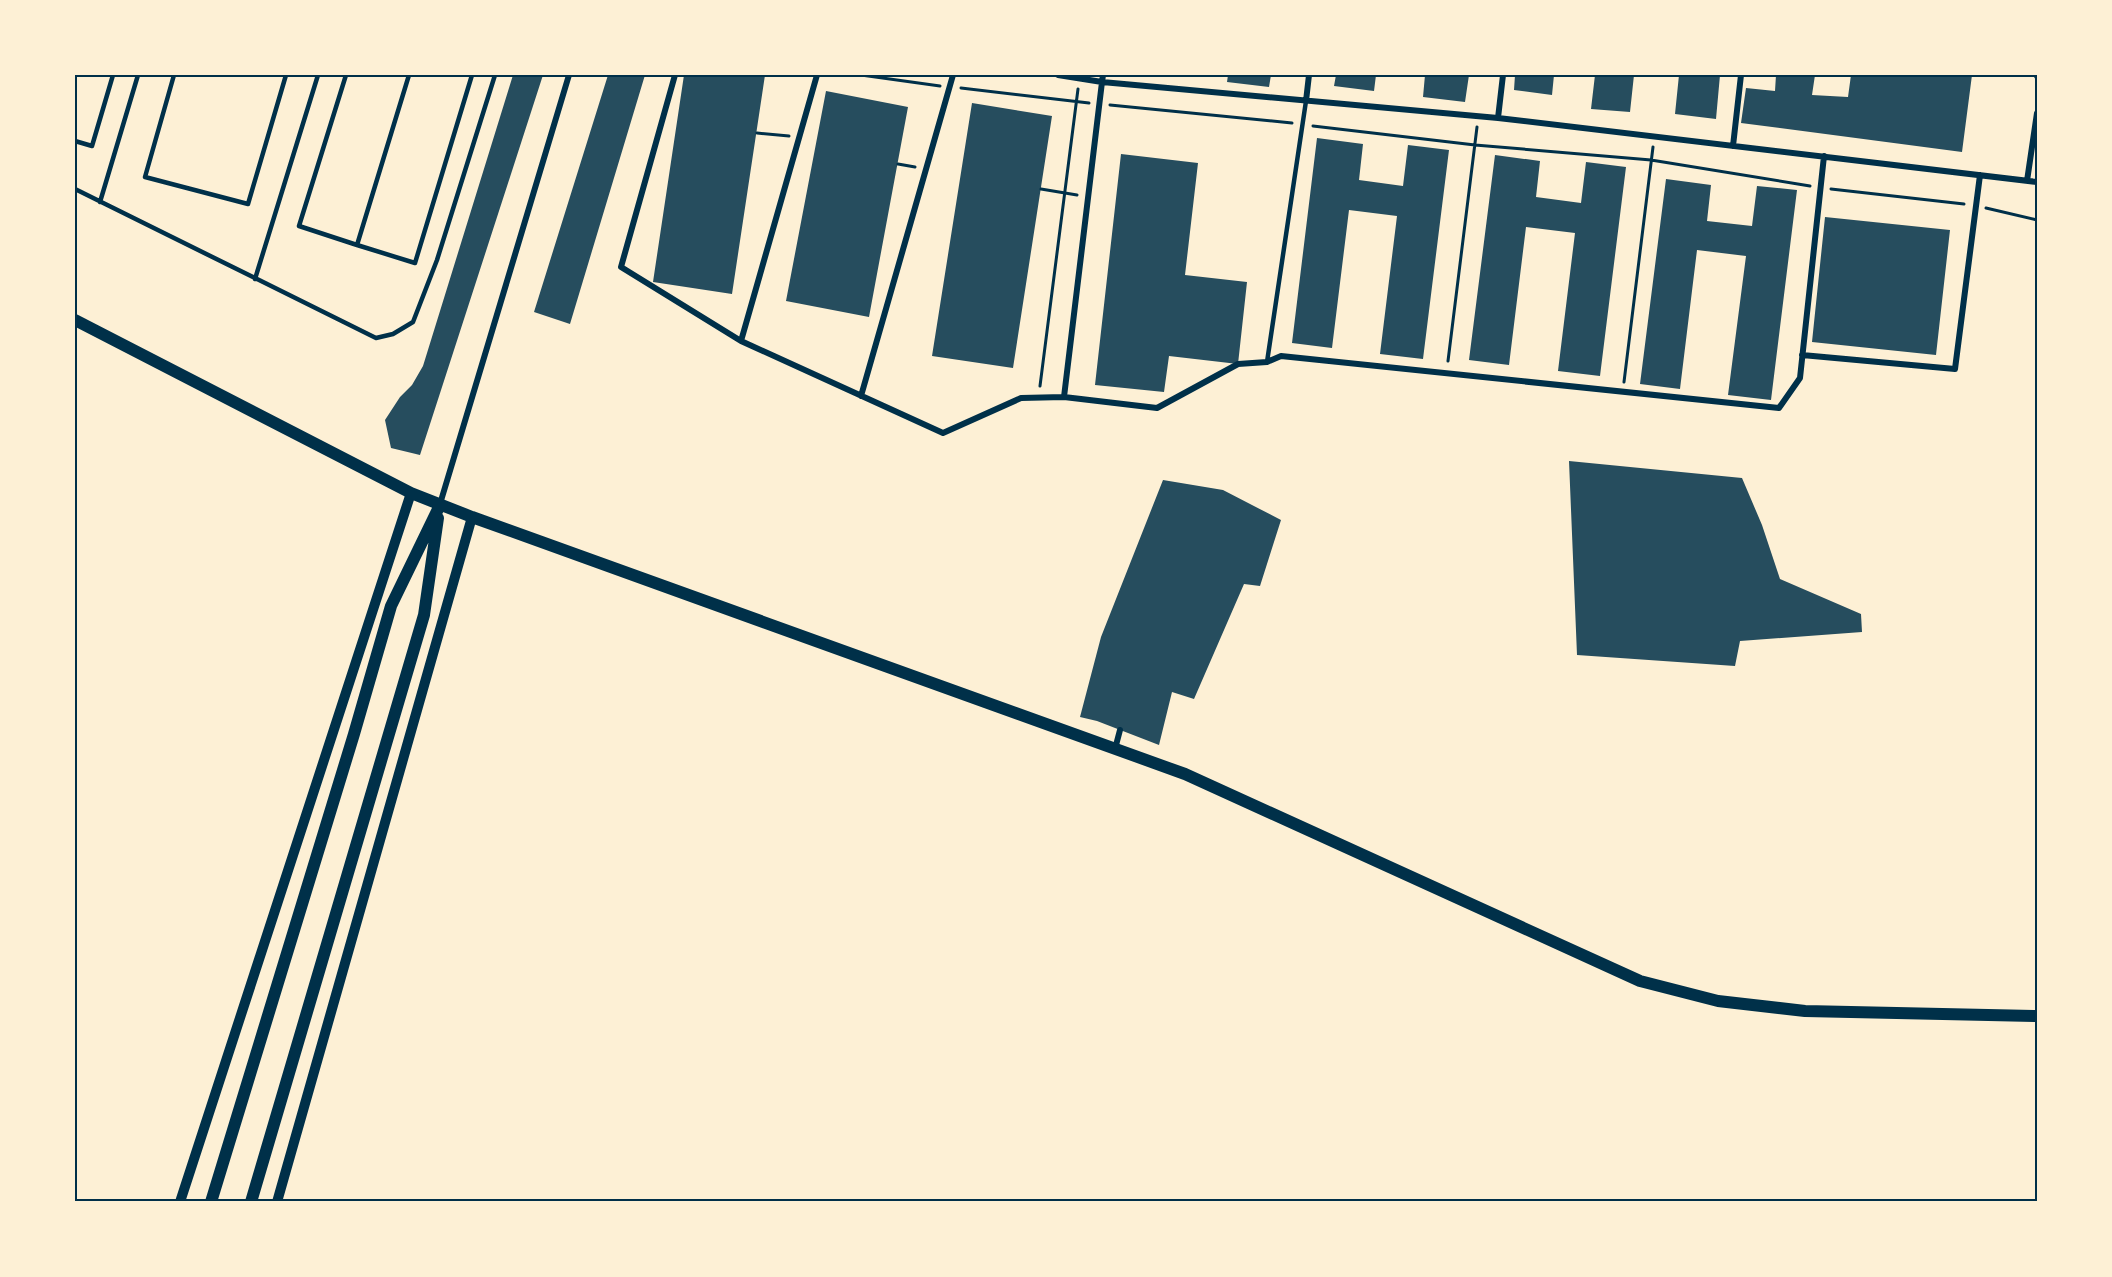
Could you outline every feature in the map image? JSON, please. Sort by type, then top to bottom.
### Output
[{"type":"main road","points":[[75,320],[411,493],[1185,774],[1640,981],[1718,1000],[1805,1011],[2037,1016]]},
{"type":"main road","points":[[211,1202],[391,606],[440,505]]},
{"type":"main road","points":[[251,1202],[424,615],[440,505]]},
{"type":"street","points":[[440,505],[569,75]]},
{"type":"street","points":[[675,75],[621,267],[741,341],[943,433],[1021,398],[1064,396],[1157,408],[1238,364],[1268,362],[1281,356],[1779,408],[1800,378],[1824,156]]},
{"type":"street","points":[[741,341],[817,75]]},
{"type":"street","points":[[861,396],[953,75]]},
{"type":"street","points":[[1058,75],[1498,118],[2037,182]]},
{"type":"street","points":[[1306,100],[1309,75]]},
{"type":"street","points":[[1498,118],[1503,75]]},
{"type":"street","points":[[1733,146],[1741,75]]},
{"type":"street","points":[[1064,396],[1102,78]]},
{"type":"street","points":[[2027,181],[2037,113]]},
{"type":"street","points":[[1802,355],[1954,369],[1980,174]]},
{"type":"street","points":[[180,1202],[411,493]]},
{"type":"street","points":[[277,1202],[472,517]]},
{"type":"street","points":[[1115,750],[1120,730]]},
{"type":"lane","points":[[75,141],[92,146],[113,75]]},
{"type":"lane","points":[[100,202],[138,75]]},
{"type":"lane","points":[[174,75],[145,177],[248,204],[286,75]]},
{"type":"lane","points":[[255,279],[318,75]]},
{"type":"lane","points":[[346,75],[299,226],[416,263],[471,75]]},
{"type":"lane","points":[[357,245],[409,75]]},
{"type":"lane","points":[[75,189],[376,338],[393,334],[413,322],[437,260],[495,75]]},
{"type":"lane","points":[[1268,362],[1306,100]]},
{"type":"path","points":[[861,75],[1077,101]]},
{"type":"path","points":[[1039,397],[1080,78]]},
{"type":"path","points":[[1099,104],[1303,124],[1475,145],[1651,160],[1820,188],[1976,206],[2037,220]]},
{"type":"path","points":[[1447,374],[1478,116]]},
{"type":"path","points":[[756,132],[799,137]]},
{"type":"path","points":[[1623,392],[1654,136]]},
{"type":"path","points":[[898,164],[926,168]]},
{"type":"path","points":[[1041,189],[1088,196]]},
{"type":"building","points":[[513,75],[543,75],[420,455],[391,448],[385,420],[400,397],[412,385],[423,366]]},
{"type":"building","points":[[608,75],[645,75],[570,324],[534,312]]},
{"type":"building","points":[[684,75],[765,75],[732,294],[653,282]]},
{"type":"building","points":[[1228,75],[1271,75],[1269,87],[1227,82]]},
{"type":"building","points":[[1336,75],[1376,75],[1374,91],[1334,86]]},
{"type":"building","points":[[1425,75],[1469,75],[1465,102],[1423,97]]},
{"type":"building","points":[[1515,75],[1554,75],[1552,95],[1514,90]]},
{"type":"building","points":[[1595,75],[1634,75],[1630,112],[1591,109]]},
{"type":"building","points":[[1679,75],[1720,75],[1716,119],[1675,114]]},
{"type":"building","points":[[1776,75],[1815,75],[1812,95],[1848,97],[1851,75],[1972,75],[1962,152],[1741,123],[1746,88],[1775,91]]},
{"type":"building","points":[[826,91],[908,107],[869,317],[786,301]]},
{"type":"building","points":[[972,103],[1052,116],[1013,368],[932,356]]},
{"type":"building","points":[[1317,138],[1363,144],[1359,180],[1403,186],[1408,145],[1449,150],[1423,359],[1380,354],[1397,216],[1349,210],[1332,348],[1292,343]]},
{"type":"building","points":[[1121,154],[1198,163],[1185,275],[1247,282],[1238,364],[1169,356],[1164,392],[1095,385]]},
{"type":"building","points":[[1495,155],[1540,161],[1536,197],[1581,203],[1586,162],[1626,167],[1600,376],[1558,371],[1575,233],[1526,227],[1509,365],[1469,360]]},
{"type":"building","points":[[1666,179],[1711,185],[1707,221],[1752,226],[1757,186],[1797,190],[1771,400],[1728,395],[1746,256],[1697,250],[1680,389],[1640,384]]},
{"type":"building","points":[[1825,217],[1950,230],[1936,355],[1812,342]]},
{"type":"building","points":[[1569,461],[1742,478],[1762,525],[1780,579],[1861,614],[1862,632],[1740,641],[1735,666],[1577,655]]},
{"type":"building","points":[[1163,480],[1223,490],[1281,520],[1260,586],[1244,584],[1194,699],[1172,692],[1159,745],[1097,721],[1080,717],[1101,637]]}]
